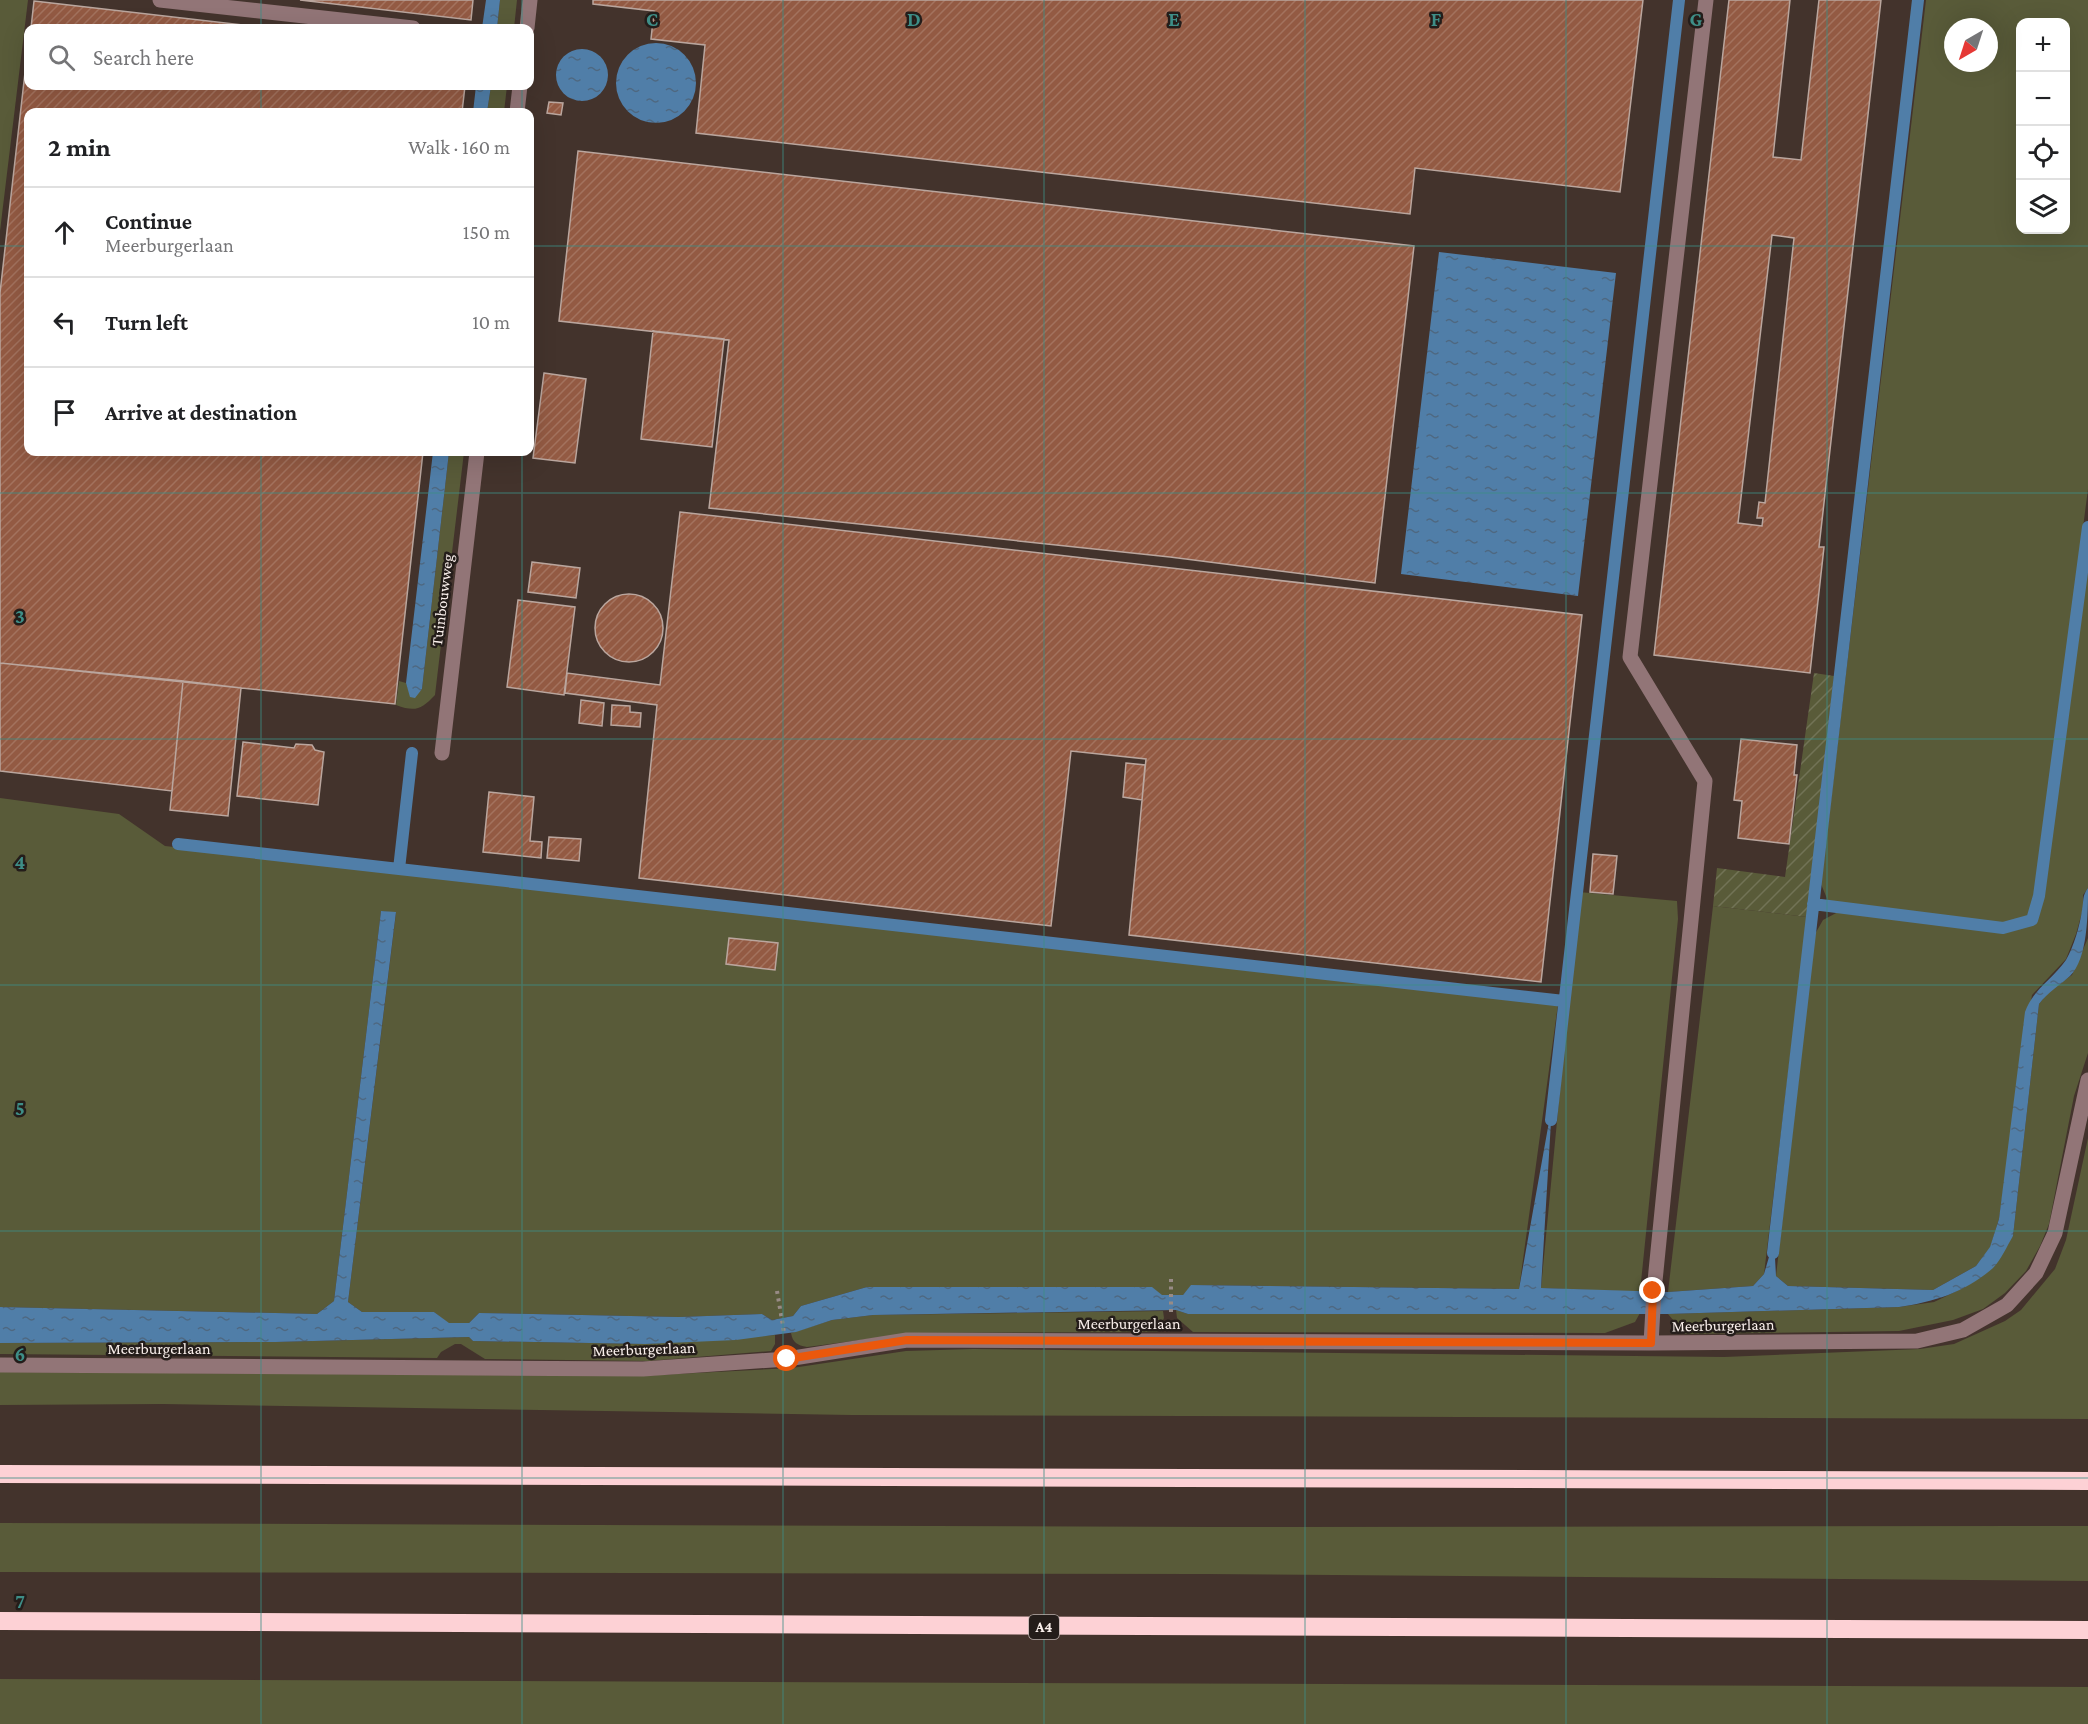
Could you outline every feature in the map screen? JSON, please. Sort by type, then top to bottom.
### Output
[{"type":"highway","points":[[0,1474],[2088,1481]]},
{"type":"highway","name":"A4","points":[[0,1621],[2088,1630]]},
{"type":"street","points":[[160,0],[377,24]]},
{"type":"street","points":[[527,24],[530,0]]},
{"type":"street","points":[[1651,1343],[1653,1291],[1705,781],[1630,657],[1706,0]]},
{"type":"street","points":[[517,108],[520,90]]},
{"type":"street","name":"Tuinbouwweg","points":[[442,753],[477,456]]},
{"type":"street","name":"Meerburgerlaan","points":[[0,1365],[643,1370],[787,1359],[907,1340],[1651,1343],[1917,1341],[1963,1330],[2007,1305],[2036,1273],[2055,1233],[2088,1080]]},
{"type":"path","points":[[1171,1279],[1171,1310]]},
{"type":"path","points":[[777,1291],[784,1334]]},
{"type":"green space","points":[[0,0],[28,0],[24,24],[0,231]]},
{"type":"green space","points":[[500,0],[517,0],[514,24],[497,24]]},
{"type":"green space","points":[[1926,0],[2088,0],[2088,489],[2035,896],[2027,918],[2004,924],[1828,901],[1821,884]]},
{"type":"green space","points":[[490,90],[507,90],[504,108],[488,108]]},
{"type":"green space","points":[[449,456],[464,456],[435,695],[422,707],[413,709],[396,705],[399,681],[406,683],[411,697],[422,689]]},
{"type":"green space","points":[[2088,564],[2088,888],[2083,895],[2083,909],[2066,959],[2032,995],[1999,1219],[1990,1248],[1976,1266],[1933,1290],[1788,1286],[1776,1276],[1815,934],[1823,920],[1838,912],[2003,932],[2036,924],[2043,899]]},
{"type":"green space","points":[[1814,673],[1834,676],[1807,917],[1713,906],[1717,868],[1785,877]]},
{"type":"green space","points":[[0,798],[119,814],[165,846],[1558,1004],[1519,1289],[1192,1285],[1183,1295],[1161,1295],[1151,1287],[867,1287],[801,1306],[793,1316],[772,1320],[762,1314],[679,1317],[479,1313],[469,1323],[448,1323],[434,1312],[362,1312],[348,1302],[396,913],[381,911],[334,1301],[317,1314],[0,1307]]},
{"type":"green space","points":[[1579,892],[1677,901],[1678,919],[1640,1292],[1541,1288]]},
{"type":"green space","points":[[1713,906],[1807,917],[1764,1274],[1753,1286],[1668,1292]]},
{"type":"green space","points":[[2088,938],[2088,1053],[2074,1096],[2049,1224],[2026,1271],[2005,1293],[1983,1309],[1953,1320],[1899,1331],[1685,1334],[1668,1314],[1899,1307],[1934,1302],[1965,1287],[2013,1236],[2039,1004],[2049,991],[2072,975]]},
{"type":"green space","points":[[2088,1138],[2088,1419],[851,1415],[163,1404],[0,1405],[0,1372],[638,1376],[792,1368],[906,1351],[973,1349],[1724,1357],[1920,1349],[1954,1344],[2005,1321],[2021,1310],[2055,1269],[2066,1240]]},
{"type":"green space","points":[[1176,1310],[1188,1314],[1640,1313],[1635,1322],[1605,1333],[1193,1332],[1177,1318]]},
{"type":"green space","points":[[1163,1311],[1164,1318],[1157,1332],[914,1333],[807,1347],[796,1343],[791,1333],[832,1320],[873,1315]]},
{"type":"green space","points":[[775,1335],[775,1344],[771,1351],[648,1361],[485,1359],[461,1344],[455,1344],[441,1352],[437,1358],[0,1354],[0,1343],[275,1342],[469,1337],[473,1341],[645,1344]]},
{"type":"green space","points":[[0,1523],[1213,1527],[2088,1526],[2088,1581],[1206,1574],[0,1572]]},
{"type":"green space","points":[[0,1679],[2088,1687],[2088,1724],[0,1724]]},
{"type":"water","points":[[486,0],[500,0],[497,24],[483,24]]},
{"type":"water","points":[[648,43],[664,43],[685,54],[696,75],[696,91],[685,112],[664,123],[648,123],[634,117],[622,105],[616,91],[616,75],[622,61],[634,49]]},
{"type":"water","points":[[582,49],[592,51],[600,57],[606,65],[608,75],[606,85],[600,93],[592,99],[582,101],[572,99],[564,93],[558,85],[556,75],[558,65],[564,57],[572,51]]},
{"type":"water","points":[[476,90],[490,90],[488,108],[473,108]]},
{"type":"water","points":[[1439,252],[1616,273],[1578,596],[1401,574]]},
{"type":"water","points":[[433,456],[449,456],[422,689],[415,698],[410,697],[406,683]]},
{"type":"water","points":[[2088,888],[2086,935],[2076,968],[2039,1004],[2013,1236],[1996,1265],[1983,1276],[1961,1290],[1925,1302],[1899,1307],[1668,1314],[1188,1314],[1176,1310],[873,1315],[832,1320],[796,1332],[736,1340],[645,1344],[473,1341],[469,1337],[275,1342],[0,1343],[0,1307],[317,1314],[334,1301],[381,911],[396,912],[348,1302],[362,1312],[434,1312],[449,1323],[469,1323],[479,1313],[679,1317],[762,1314],[772,1320],[793,1316],[801,1306],[867,1287],[1152,1287],[1162,1295],[1183,1295],[1191,1285],[1519,1289],[1552,1105],[1541,1288],[1668,1292],[1753,1286],[1764,1274],[1774,1240],[1776,1276],[1788,1286],[1933,1290],[1976,1266],[1990,1247],[1999,1219],[2025,1012],[2038,990],[2066,960],[2078,929],[2084,896]]},
{"type":"building","points":[[300,0],[473,0],[471,20]]},
{"type":"building","points":[[593,0],[1643,0],[1620,192],[1415,168],[1410,214],[696,133],[705,45],[651,39],[654,11],[593,4]]},
{"type":"building","points":[[1729,0],[1790,0],[1773,157],[1801,160],[1819,0],[1881,0],[1819,547],[1824,547],[1810,673],[1654,655]],"holes":[[[1772,235],[1794,238],[1765,503],[1759,502],[1757,518],[1763,518],[1762,526],[1738,523]]]},
{"type":"building","points":[[34,1],[234,24],[31,24]]},
{"type":"building","points":[[24,81],[24,90],[465,90],[462,108],[24,108],[24,456],[423,456],[395,704],[0,663],[0,293]]},
{"type":"building","points":[[549,102],[563,103],[561,115],[547,113]]},
{"type":"building","points":[[578,151],[1414,246],[1375,583],[1170,557],[709,508],[729,340],[559,321]]},
{"type":"building","points":[[653,331],[724,339],[712,447],[641,439]]},
{"type":"building","points":[[544,373],[586,379],[575,463],[533,458]]},
{"type":"building","points":[[680,512],[1582,615],[1541,982],[1129,935],[1146,759],[1071,751],[1051,926],[639,878],[657,705],[565,693],[567,673],[660,685]]},
{"type":"building","points":[[532,562],[580,568],[576,598],[528,592]]},
{"type":"building","points":[[622,594],[636,594],[648,599],[658,609],[663,628],[658,647],[648,657],[636,662],[622,662],[610,657],[600,647],[595,635],[595,621],[600,609],[610,599]]},
{"type":"building","points":[[518,600],[575,607],[564,695],[507,687]]},
{"type":"building","points":[[0,663],[183,681],[172,791],[0,771]]},
{"type":"building","points":[[183,681],[241,688],[228,816],[170,810]]},
{"type":"building","points":[[581,700],[604,703],[602,726],[579,723]]},
{"type":"building","points":[[612,705],[630,706],[630,712],[641,713],[640,727],[611,725]]},
{"type":"building","points":[[1741,739],[1797,745],[1794,775],[1797,775],[1789,844],[1738,838],[1742,801],[1734,800]]},
{"type":"building","points":[[243,742],[294,748],[296,744],[312,745],[315,750],[324,752],[318,805],[237,796]]},
{"type":"building","points":[[1126,763],[1145,765],[1142,800],[1123,797]]},
{"type":"building","points":[[489,792],[534,797],[530,841],[542,842],[541,858],[483,852]]},
{"type":"building","points":[[549,837],[581,839],[579,861],[547,858]]},
{"type":"building","points":[[1593,854],[1617,856],[1613,894],[1590,892]]},
{"type":"building","points":[[729,938],[778,943],[775,970],[726,964]]},
{"type":"waterway","points":[[1551,1120],[1679,0]]},
{"type":"waterway","points":[[1773,1253],[1918,0]]},
{"type":"waterway","points":[[1813,904],[2003,928],[2032,920],[2039,896],[2088,527]]},
{"type":"waterway","points":[[412,753],[399,869],[1564,1001]]},
{"type":"waterway","points":[[178,844],[399,869]]},
{"type":"route","points":[[787,1359],[907,1340],[1651,1343],[1653,1291]]}]
